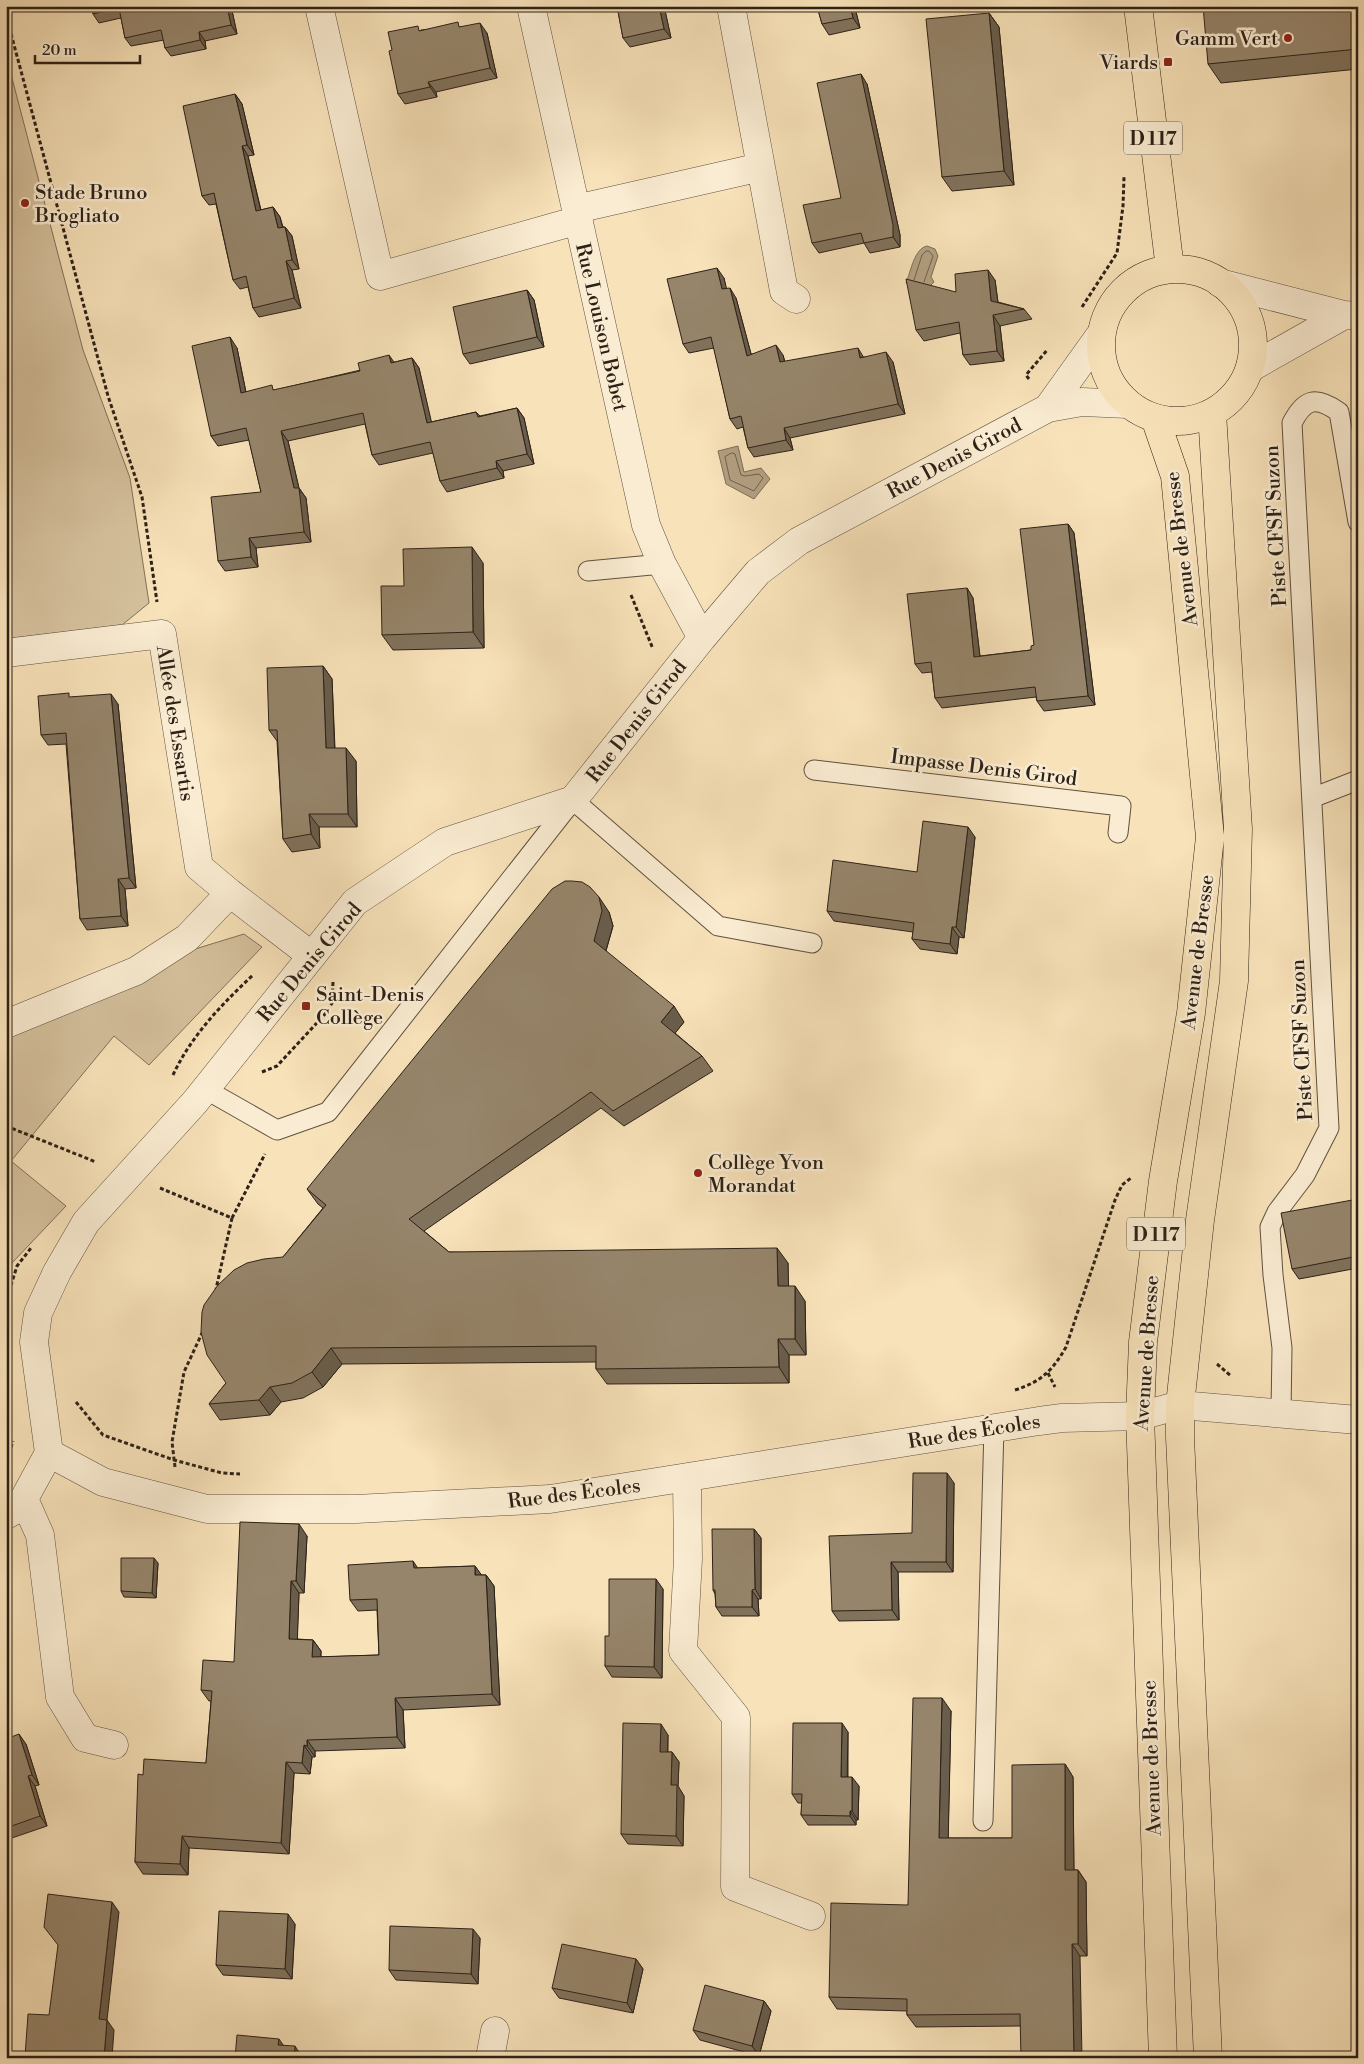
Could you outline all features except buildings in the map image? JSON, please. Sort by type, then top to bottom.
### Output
[{"type":"main road","name":"D 117","points":[[1138,6],[1170,269]]},
{"type":"main road","points":[[1170,269],[1196,272],[1220,283],[1238,299],[1249,320],[1253,344],[1250,368],[1241,386],[1228,402],[1212,413],[1193,419],[1174,421],[1155,418],[1128,404],[1115,389],[1106,372],[1101,353],[1102,334],[1107,315],[1117,298],[1132,284],[1150,274],[1170,269]]},
{"type":"main road","name":"Avenue de Bresse","points":[[1208,2058],[1180,1405],[1200,1220],[1234,982],[1238,829],[1212,413]]},
{"type":"main road","name":"Avenue de Bresse","points":[[1155,418],[1175,476],[1210,837],[1190,1013],[1163,1181],[1144,1342],[1140,1416],[1163,2058]]},
{"type":"street","points":[[319,6],[380,276],[577,215],[761,166]]},
{"type":"street","name":"Rue Louison Bobet","points":[[531,6],[645,520],[662,564],[702,638]]},
{"type":"street","points":[[731,6],[784,291],[796,299]]},
{"type":"street","points":[[1220,283],[1351,316]]},
{"type":"street","points":[[1250,368],[1351,316]]},
{"type":"street","name":"Rue Denis Girod","points":[[1048,408],[1102,334]]},
{"type":"street","name":"Rue Denis Girod","points":[[50,1453],[34,1342],[38,1313],[57,1272],[86,1222],[205,1089],[355,902],[445,842],[573,800],[702,638],[758,572],[798,541],[1048,408],[1082,402],[1128,404]]},
{"type":"street","name":"Allée des Essartis","points":[[6,653],[162,634],[199,867],[312,956]]},
{"type":"street","points":[[6,1024],[136,971],[188,938],[230,893]]},
{"type":"street","points":[[1180,1405],[1358,1420]]},
{"type":"street","name":"Rue des Écoles","points":[[50,1453],[103,1482],[207,1509],[356,1509],[453,1505],[550,1499],[1062,1418],[1140,1416],[1180,1405]]},
{"type":"street","points":[[50,1453],[15,1507],[40,1535],[60,1697],[85,1738],[114,1745]]},
{"type":"street","points":[[687,1478],[688,1560],[683,1651],[736,1717],[735,1887],[811,1916]]},
{"type":"street","points":[[490,2058],[494,2031]]},
{"type":"lane","name":"Piste CFSF Suzon","points":[[1281,1413],[1282,1348],[1273,1275],[1270,1226],[1277,1212],[1305,1175],[1328,1128],[1292,424],[1299,409],[1311,402],[1325,402],[1339,412],[1358,522]]},
{"type":"lane","points":[[588,571],[662,564]]},
{"type":"lane","name":"Impasse Denis Girod","points":[[814,770],[1122,806],[1118,833]]},
{"type":"lane","points":[[1312,798],[1358,780]]},
{"type":"lane","points":[[205,1089],[278,1130],[328,1112],[573,800],[718,926],[812,943]]},
{"type":"lane","points":[[983,1820],[994,1428]]},
{"type":"path","points":[[6,15],[108,396],[142,497],[162,634]]},
{"type":"path","points":[[1079,312],[1117,253],[1123,206],[1124,171]]},
{"type":"path","points":[[1026,374],[1050,346]]},
{"type":"path","points":[[232,1218],[278,1130]]},
{"type":"path","points":[[1013,1391],[1028,1386],[1048,1373],[1055,1366],[1066,1347],[1115,1200],[1122,1185],[1132,1178],[1163,1181]]},
{"type":"path","points":[[215,1296],[228,1241]]},
{"type":"path","points":[[179,1502],[172,1442],[184,1372],[207,1322]]},
{"type":"path","points":[[1216,1356],[1217,1365],[1238,1382],[1254,1389],[1253,1411]]},
{"type":"path","points":[[70,1395],[103,1436],[174,1460],[222,1473],[240,1474]]},
{"type":"path","points":[[6,1462],[13,1443],[12,1435]]},
{"type":"shaded area","name":"Stade Bruno Brogliato","points":[[6,55],[83,350],[130,478],[149,603],[122,625],[6,639]]},
{"type":"shaded area","points":[[244,934],[262,947],[149,1065],[114,1036],[11,1161],[66,1206],[12,1263],[6,1284],[6,1036],[195,949]]},
{"type":"water","points":[[927,246],[935,249],[938,256],[931,277],[934,282],[926,290],[906,283],[916,256],[919,251]]},
{"type":"water","points":[[738,446],[744,472],[761,468],[770,479],[754,499],[726,484],[718,451]]},
{"type":"place","name":"Gamm Vert","points":[[1288,38]]},
{"type":"place","name":"Viards","points":[[1168,62]]},
{"type":"place","name":"Stade Bruno Brogliato","points":[[25,203]]},
{"type":"place","name":"Saint-Denis Collège","points":[[306,1006]]},
{"type":"place","name":"Collège Yvon Morandat","points":[[698,1173]]}]
